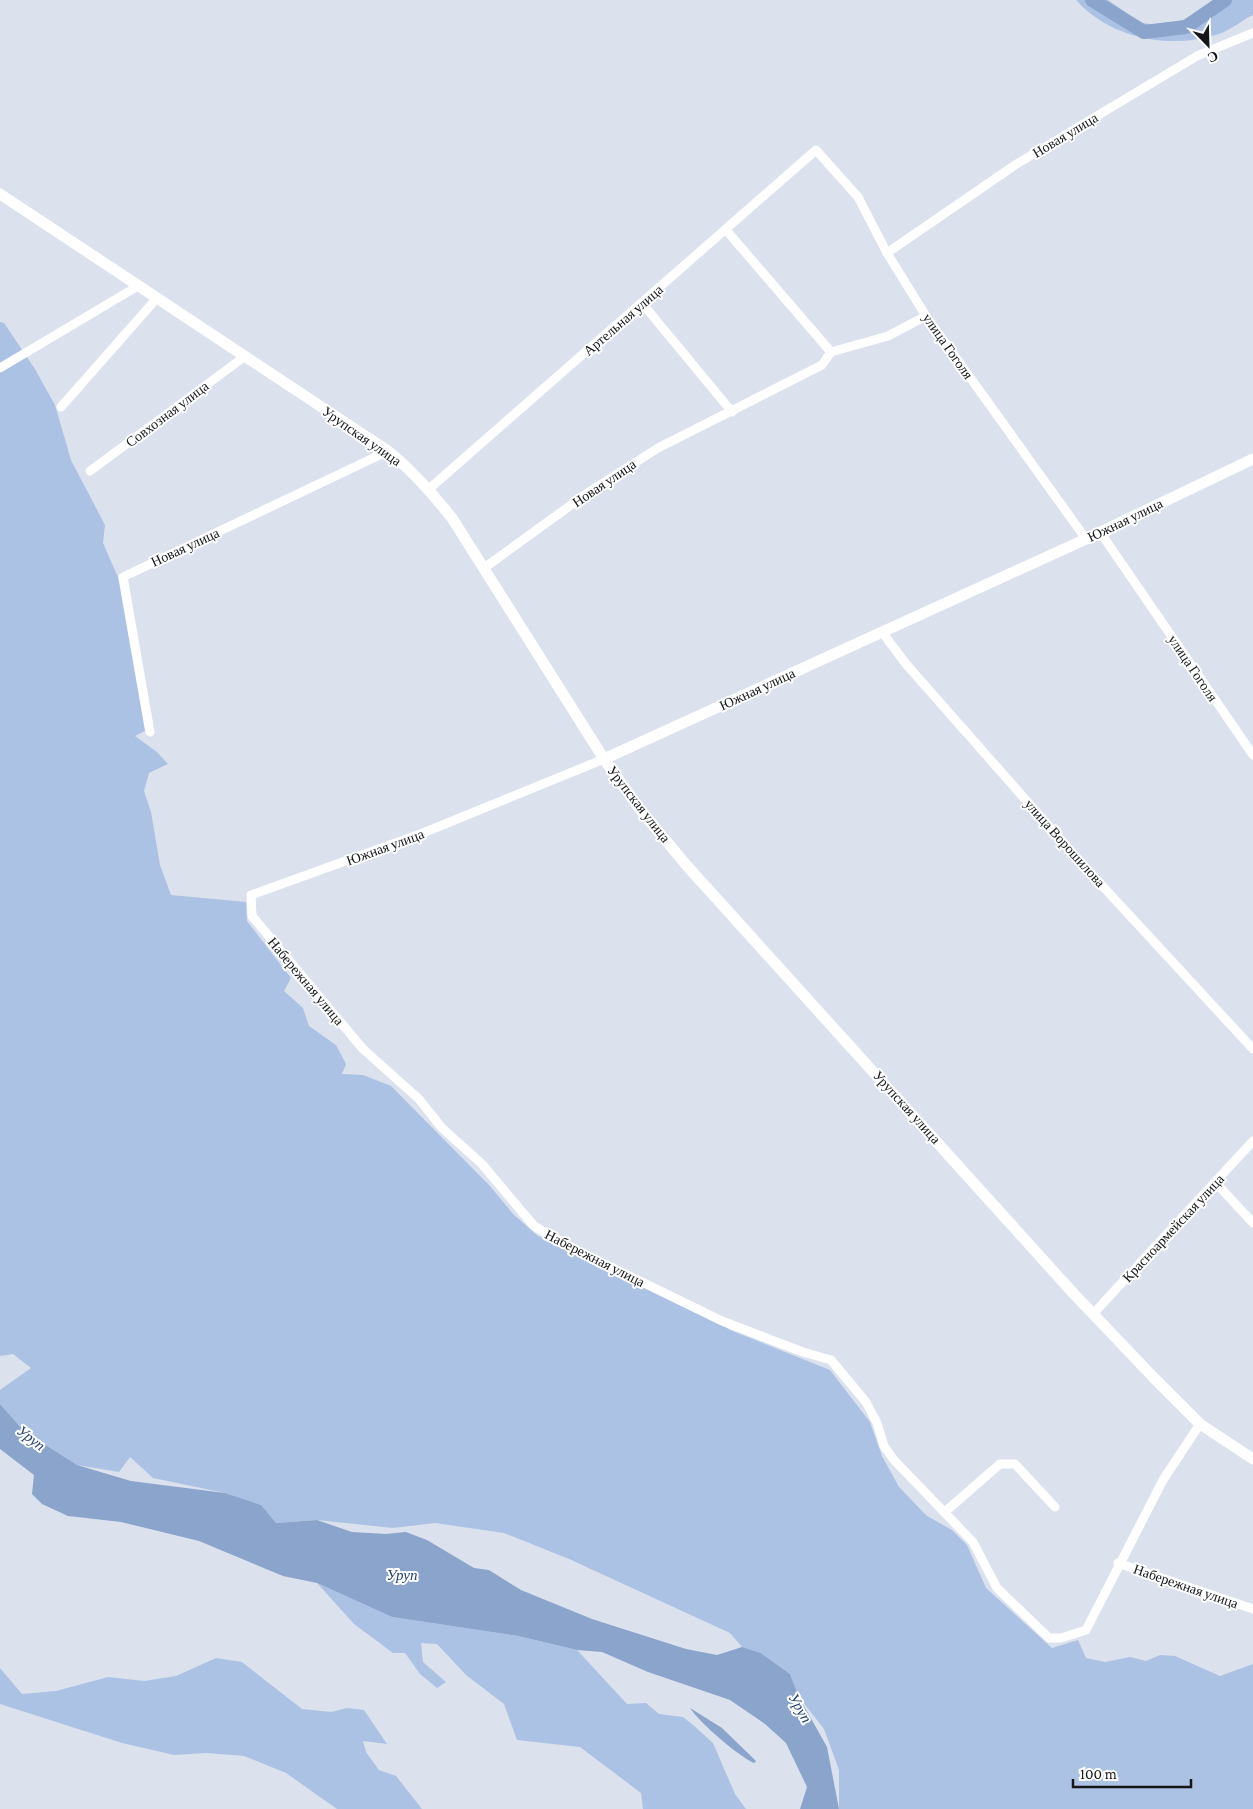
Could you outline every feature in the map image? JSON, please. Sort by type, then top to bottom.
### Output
[{"type":"street","name":"Новая улица","points":[[887,253],[1032,155],[1197,56],[1253,33]]},
{"type":"street","name":"улица Гоголя","points":[[816,150],[858,197],[887,253],[926,316],[1086,539]]},
{"type":"street","name":"Артельная улица","points":[[429,489],[816,150]]},
{"type":"street","name":"Урупская улица","points":[[0,194],[388,451],[429,489],[452,518],[604,759],[642,812],[688,866],[1093,1314],[1200,1424],[1253,1459]]},
{"type":"street","points":[[726,230],[831,352]]},
{"type":"street","points":[[0,368],[138,286]]},
{"type":"street","points":[[60,407],[157,298]]},
{"type":"street","points":[[642,303],[732,412]]},
{"type":"street","name":"Новая улица","points":[[484,568],[589,492],[658,448],[822,365],[831,352],[888,336],[926,316]]},
{"type":"street","name":"Совхозная улица","points":[[90,470],[244,357]]},
{"type":"street","name":"Новая улица","points":[[150,732],[123,576],[388,451]]},
{"type":"street","name":"Южная улица","points":[[252,895],[424,833],[604,759],[1086,539],[1253,459]]},
{"type":"street","name":"улица Гоголя","points":[[1100,532],[1252,750]]},
{"type":"street","name":"улица Ворошилова","points":[[882,632],[906,664],[1084,866],[1253,1049]]},
{"type":"street","name":"Набережная улица","points":[[252,895],[252,916],[363,1049],[419,1099],[442,1128],[482,1164],[534,1226],[570,1247],[722,1321],[803,1352],[831,1360],[866,1402],[877,1423],[884,1446],[889,1453],[974,1542],[997,1588],[1049,1638],[1060,1638],[1086,1630],[1118,1562],[1253,1609]]},
{"type":"street","name":"Красноармейская улица","points":[[1093,1314],[1253,1141]]},
{"type":"street","points":[[1216,1183],[1253,1223]]},
{"type":"street","points":[[1118,1562],[1163,1480],[1200,1424]]},
{"type":"street","points":[[946,1511],[1000,1464],[1015,1464],[1055,1507]]},
{"type":"shaded area","points":[[1076,0],[1108,0],[1141,23],[1159,25],[1183,20],[1217,0],[1253,0],[1253,15],[1219,34],[1200,39],[1161,41],[1142,38],[1106,24]]},
{"type":"shaded area","points":[[0,322],[4,323],[35,369],[55,405],[71,460],[105,525],[103,543],[118,577],[145,731],[135,736],[157,752],[168,764],[149,773],[144,791],[151,812],[160,865],[171,895],[246,902],[247,921],[291,978],[284,991],[303,1008],[309,1026],[336,1045],[346,1064],[342,1074],[363,1075],[391,1086],[490,1186],[513,1214],[538,1236],[694,1307],[730,1330],[830,1370],[870,1422],[882,1456],[899,1487],[927,1516],[952,1530],[967,1545],[986,1588],[1052,1648],[1078,1640],[1086,1658],[1105,1662],[1130,1657],[1146,1661],[1160,1655],[1175,1656],[1220,1676],[1253,1664],[1253,1809],[839,1809],[839,1770],[824,1729],[799,1697],[790,1674],[761,1653],[742,1647],[730,1633],[569,1559],[504,1533],[435,1523],[393,1528],[317,1520],[276,1523],[260,1505],[225,1493],[153,1478],[130,1457],[119,1472],[77,1465],[24,1431],[0,1404],[0,1390],[31,1368],[13,1354],[0,1356]]},
{"type":"shaded area","points":[[317,1583],[392,1617],[518,1636],[577,1650],[627,1704],[646,1703],[659,1714],[683,1717],[713,1743],[735,1794],[746,1809],[643,1809],[641,1793],[580,1747],[517,1740],[504,1704],[466,1675],[437,1644],[421,1643],[423,1662],[446,1682],[437,1688],[420,1674],[405,1653],[393,1653],[354,1624]]},
{"type":"shaded area","points":[[216,1658],[242,1662],[302,1709],[331,1712],[347,1708],[364,1710],[387,1744],[363,1741],[366,1752],[379,1770],[396,1776],[422,1809],[337,1809],[286,1773],[244,1756],[207,1753],[174,1755],[122,1743],[0,1704],[0,1668],[22,1694],[56,1691],[108,1677],[144,1681],[176,1676]]},
{"type":"water","name":"Уруп","points":[[0,1404],[24,1431],[77,1465],[131,1481],[225,1493],[261,1505],[276,1523],[317,1520],[352,1532],[386,1534],[406,1532],[427,1540],[474,1568],[489,1570],[521,1590],[592,1619],[686,1649],[717,1655],[742,1647],[761,1653],[790,1674],[799,1697],[827,1747],[839,1809],[800,1809],[807,1787],[786,1743],[765,1724],[730,1700],[648,1672],[602,1652],[577,1650],[518,1636],[392,1617],[317,1583],[283,1576],[199,1541],[121,1522],[68,1516],[42,1504],[32,1494],[34,1475],[0,1449]]},
{"type":"water","points":[[690,1708],[722,1728],[756,1761],[754,1763],[729,1746],[710,1730]]},
{"type":"waterway","points":[[1092,0],[1144,32],[1186,27],[1225,0]]}]
